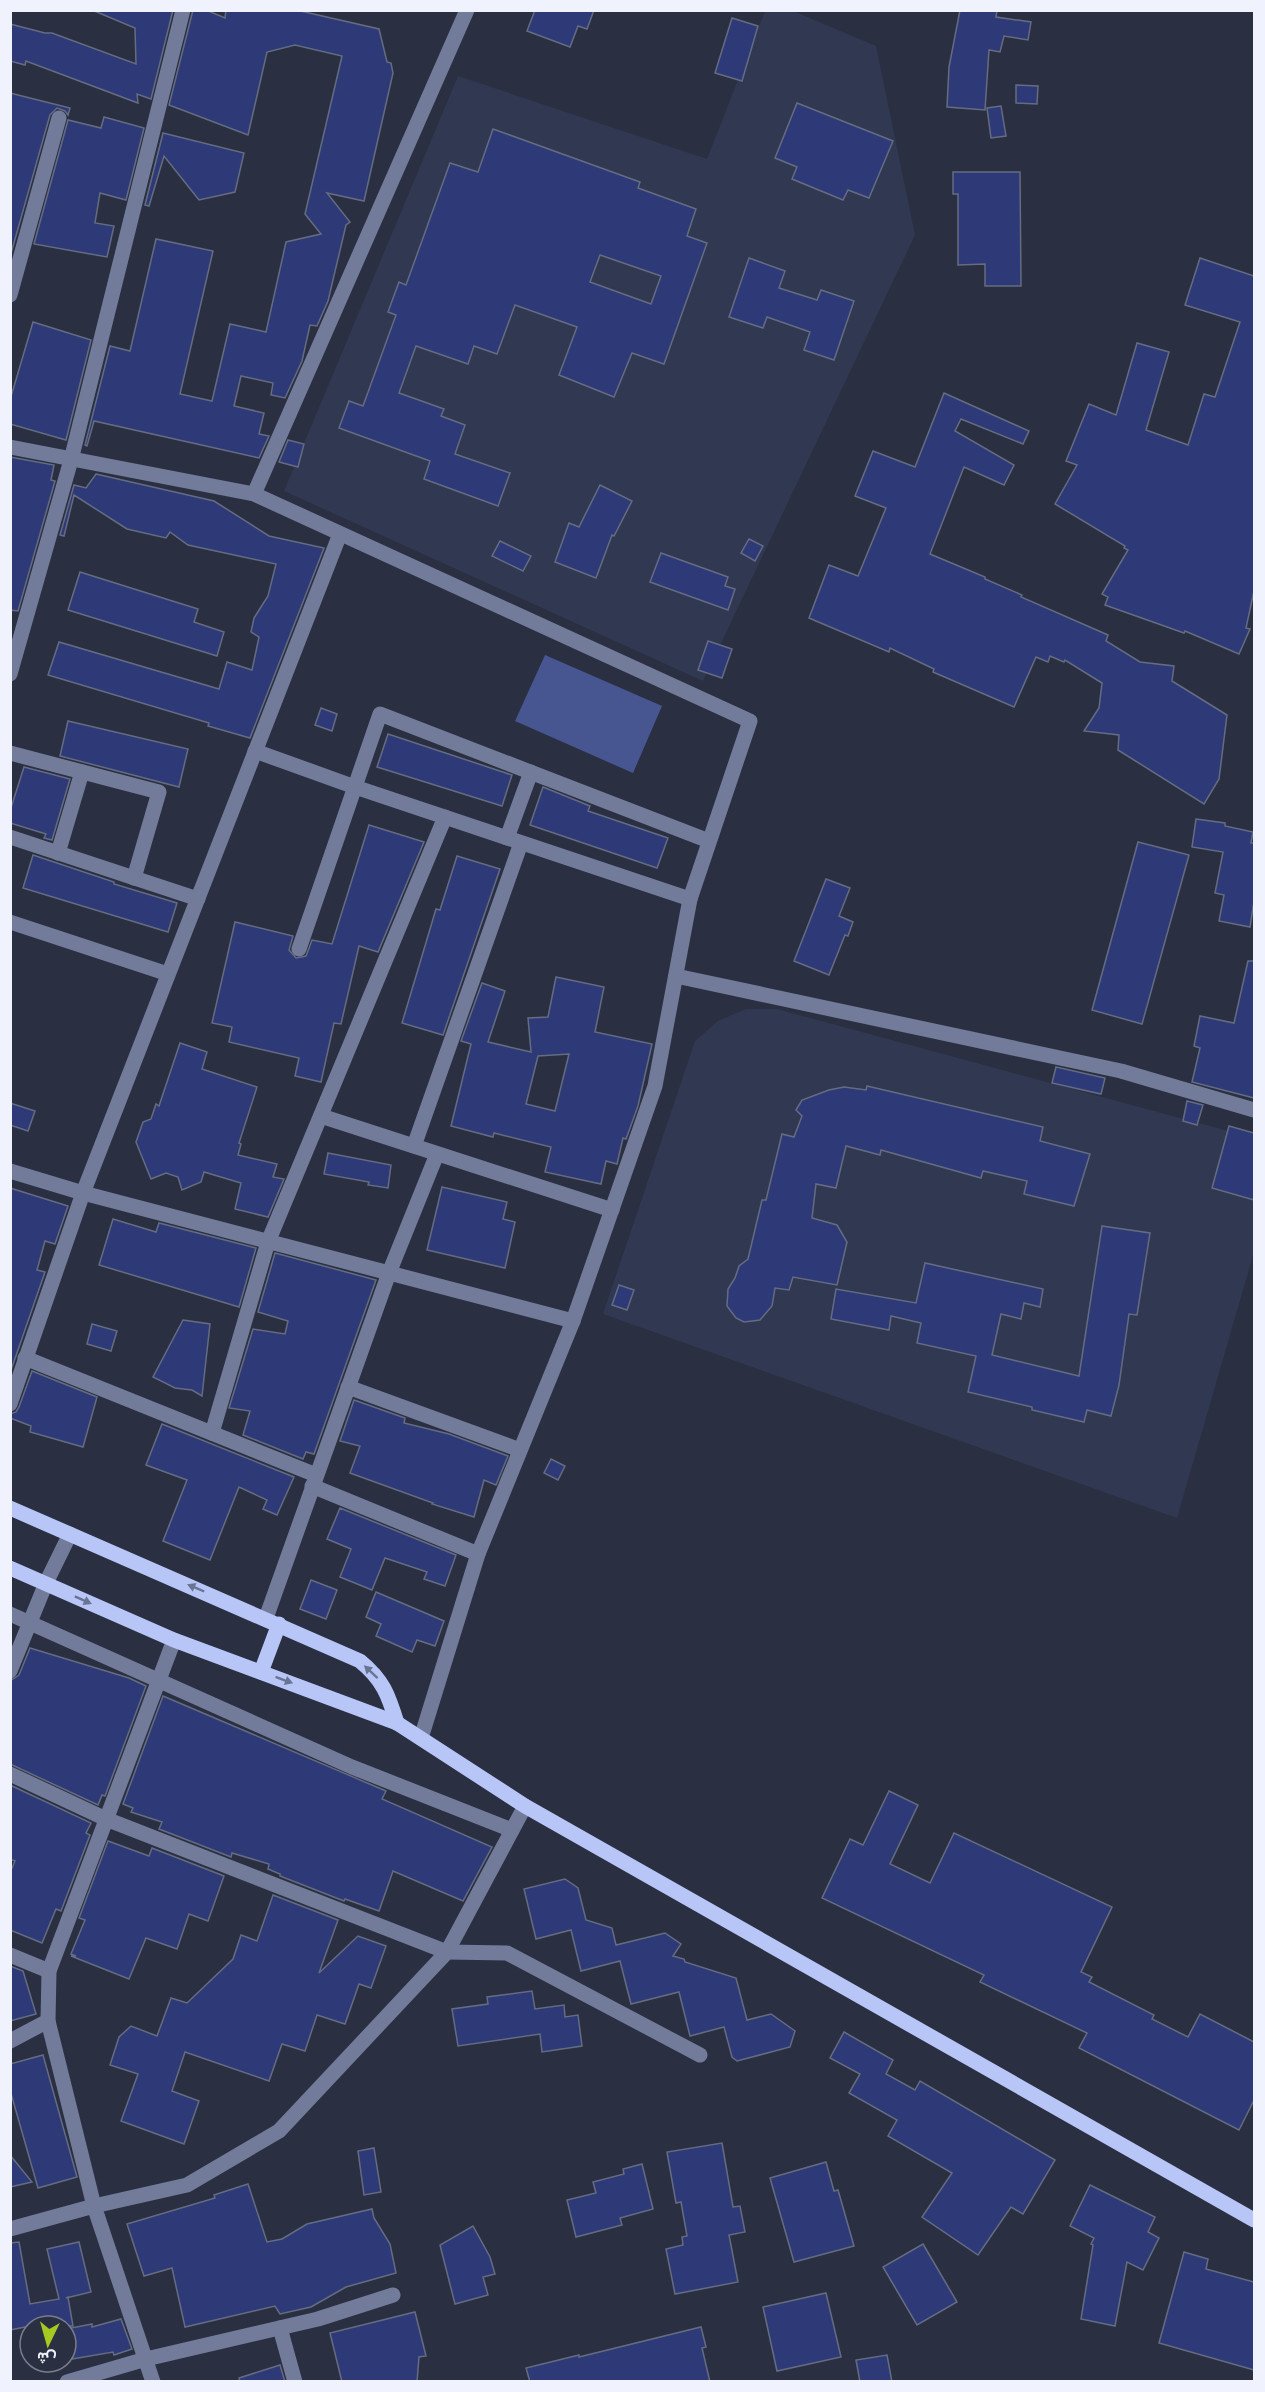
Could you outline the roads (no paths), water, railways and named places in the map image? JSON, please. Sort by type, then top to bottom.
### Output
[{"type":"main road","points":[[10,1508],[360,1661],[376,1675],[388,1692],[397,1723]]},
{"type":"main road","points":[[10,1568],[174,1640],[397,1723],[525,1806],[1254,2220]]},
{"type":"main road","points":[[261,1672],[272,1621]]},
{"type":"street","points":[[10,674],[71,460],[183,10]]},
{"type":"street","points":[[254,494],[467,10]]},
{"type":"street","points":[[10,295],[58,118]]},
{"type":"street","points":[[10,447],[254,494],[750,721],[690,899],[655,1086],[573,1321],[478,1554],[421,1738]]},
{"type":"street","points":[[10,1404],[15,1372],[26,1358],[83,1193],[340,534]]},
{"type":"street","points":[[299,949],[380,714],[710,841]]},
{"type":"street","points":[[255,751],[355,787],[690,899]]},
{"type":"street","points":[[10,753],[159,792],[134,878]]},
{"type":"street","points":[[58,853],[82,772]]},
{"type":"street","points":[[414,1146],[514,840],[531,772]]},
{"type":"street","points":[[212,1433],[268,1242],[445,817]]},
{"type":"street","points":[[10,837],[198,899]]},
{"type":"street","points":[[10,922],[168,975]]},
{"type":"street","points":[[676,976],[1121,1071],[1254,1110]]},
{"type":"street","points":[[321,1116],[612,1210]]},
{"type":"street","points":[[272,1621],[314,1480],[389,1273],[437,1154]]},
{"type":"street","points":[[10,1172],[573,1321]]},
{"type":"street","points":[[26,1358],[212,1433],[478,1554]]},
{"type":"street","points":[[348,1387],[520,1450]]},
{"type":"street","points":[[10,1671],[46,1583],[70,1534]]},
{"type":"street","points":[[10,1614],[352,1767],[512,1830]]},
{"type":"street","points":[[153,2382],[94,2206],[48,2021],[49,1971],[174,1640]]},
{"type":"street","points":[[10,1774],[106,1819],[447,1952],[507,1953],[700,2055]]},
{"type":"street","points":[[10,2229],[94,2206],[187,2185],[279,2131],[447,1952],[525,1806]]},
{"type":"street","points":[[10,1955],[49,1971]]},
{"type":"street","points":[[10,2042],[48,2021]]},
{"type":"street","points":[[67,2382],[146,2359],[318,2319],[393,2295]]},
{"type":"street","points":[[280,2328],[295,2382]]}]
